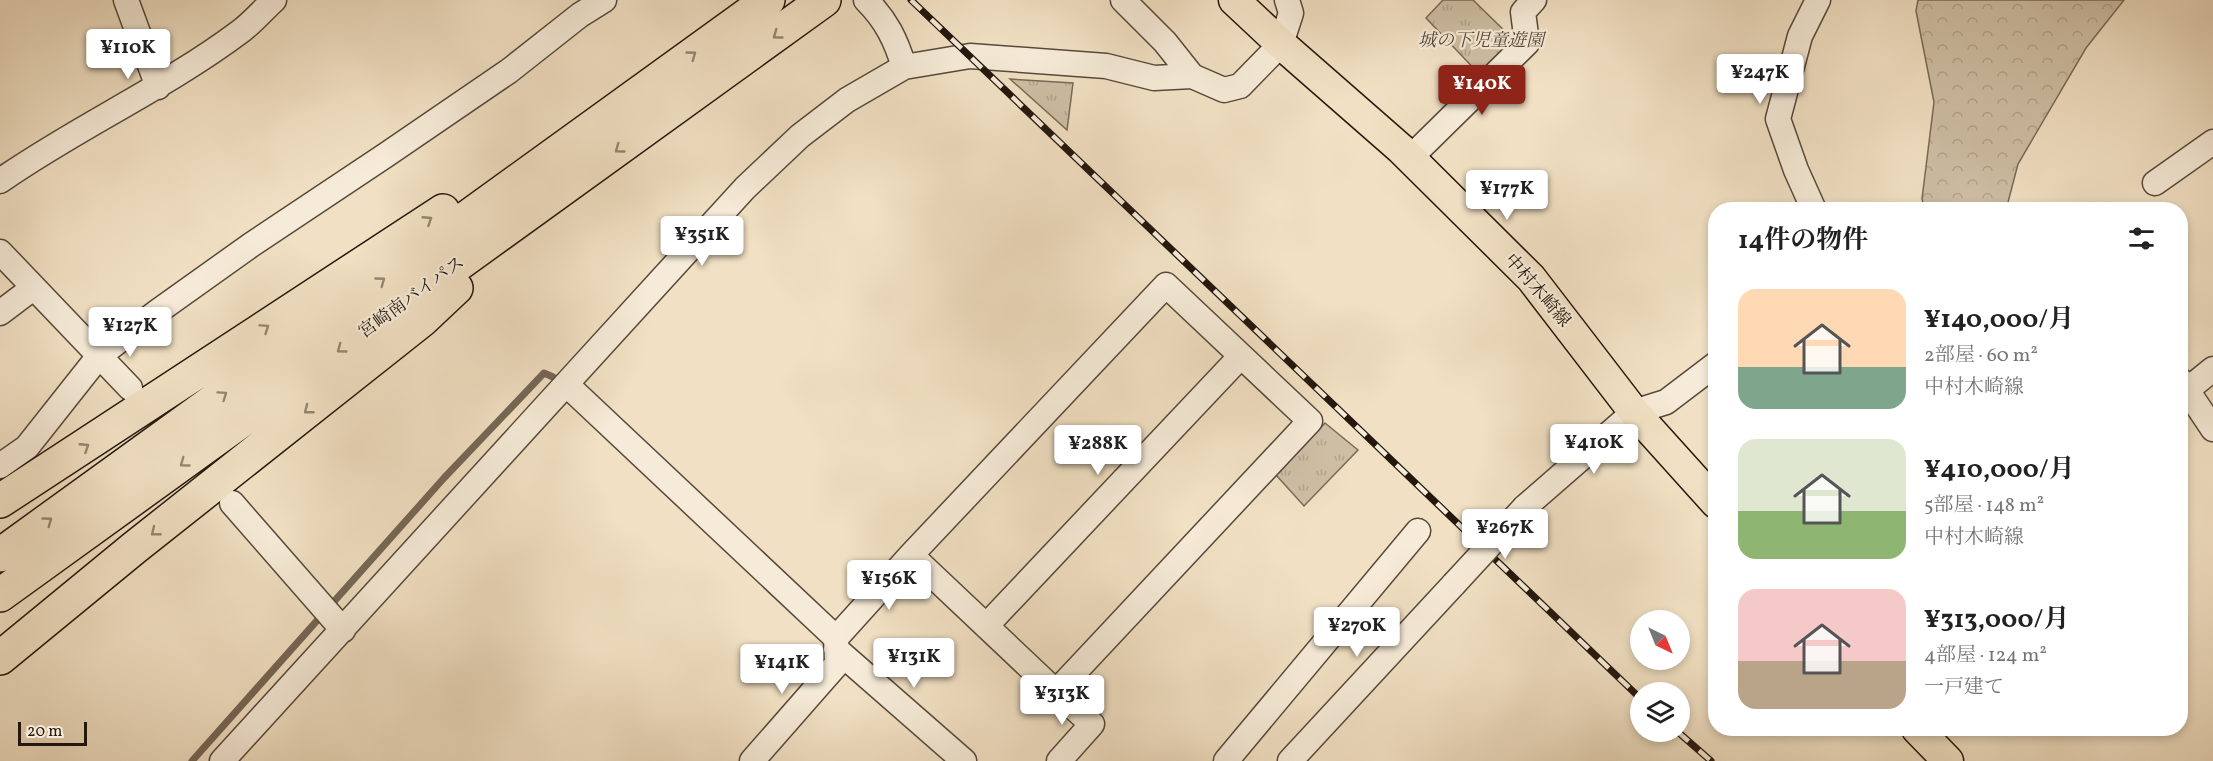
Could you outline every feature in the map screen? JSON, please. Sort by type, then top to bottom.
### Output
[{"type":"highway","name":"宮崎南バイパス","points":[[0,555],[768,0]]},
{"type":"highway","name":"宮崎南バイパス","points":[[0,595],[824,0]]},
{"type":"highway","points":[[0,501],[489,181],[651,85]]},
{"type":"highway","points":[[0,658],[143,541],[422,320],[575,180]]},
{"type":"main road","name":"中村木崎線","points":[[1234,0],[1401,149],[1531,278],[1634,412],[1708,494]]},
{"type":"main road","points":[[1924,736],[1948,761]]},
{"type":"street","points":[[126,0],[158,87]]},
{"type":"street","points":[[0,181],[32,159],[158,87],[242,30],[274,0]]},
{"type":"street","points":[[0,466],[27,447],[99,356],[251,245],[509,71],[580,15],[604,0]]},
{"type":"street","points":[[866,0],[880,13],[897,41],[904,67]]},
{"type":"street","points":[[1123,0],[1165,42],[1192,76]]},
{"type":"street","points":[[222,761],[745,188],[800,136],[847,100],[904,67],[970,56],[1106,66],[1154,78],[1192,76],[1224,90],[1240,86],[1281,44],[1291,13],[1287,0]]},
{"type":"street","points":[[1409,159],[1527,43],[1523,12],[1534,0]]},
{"type":"street","points":[[1810,202],[1778,119],[1800,36],[1818,0]]},
{"type":"street","points":[[2155,183],[2213,142]]},
{"type":"street","points":[[0,252],[130,388]]},
{"type":"street","points":[[752,761],[837,664],[836,643],[911,555],[1166,285],[1310,421],[1056,692]]},
{"type":"street","points":[[0,313],[33,288]]},
{"type":"street","points":[[986,626],[1241,356]]},
{"type":"street","points":[[2188,383],[2213,369]]},
{"type":"street","points":[[1290,761],[1526,507],[1634,412],[1666,402],[1708,370]]},
{"type":"street","points":[[566,384],[836,643],[964,761]]},
{"type":"street","points":[[2188,391],[2213,429]]},
{"type":"street","points":[[232,503],[343,630]]},
{"type":"street","points":[[1226,761],[1418,531]]},
{"type":"street","points":[[911,555],[1092,724],[1059,761]]},
{"type":"green space","name":"城の下児童遊園","points":[[1443,0],[1473,0],[1516,42],[1481,76],[1426,18]]},
{"type":"green space","points":[[1918,0],[2124,0],[2086,48],[2018,164],[2008,202],[1923,202],[1934,102],[1916,11]]},
{"type":"green space","points":[[1010,79],[1073,83],[1067,130]]},
{"type":"green space","points":[[1325,423],[1358,450],[1304,506],[1276,475]]},
{"type":"waterway","points":[[192,761],[444,478],[544,373],[553,377]]},
{"type":"railway","points":[[911,0],[1630,688]]},
{"type":"railway","points":[[1689,742],[1711,761]]}]
